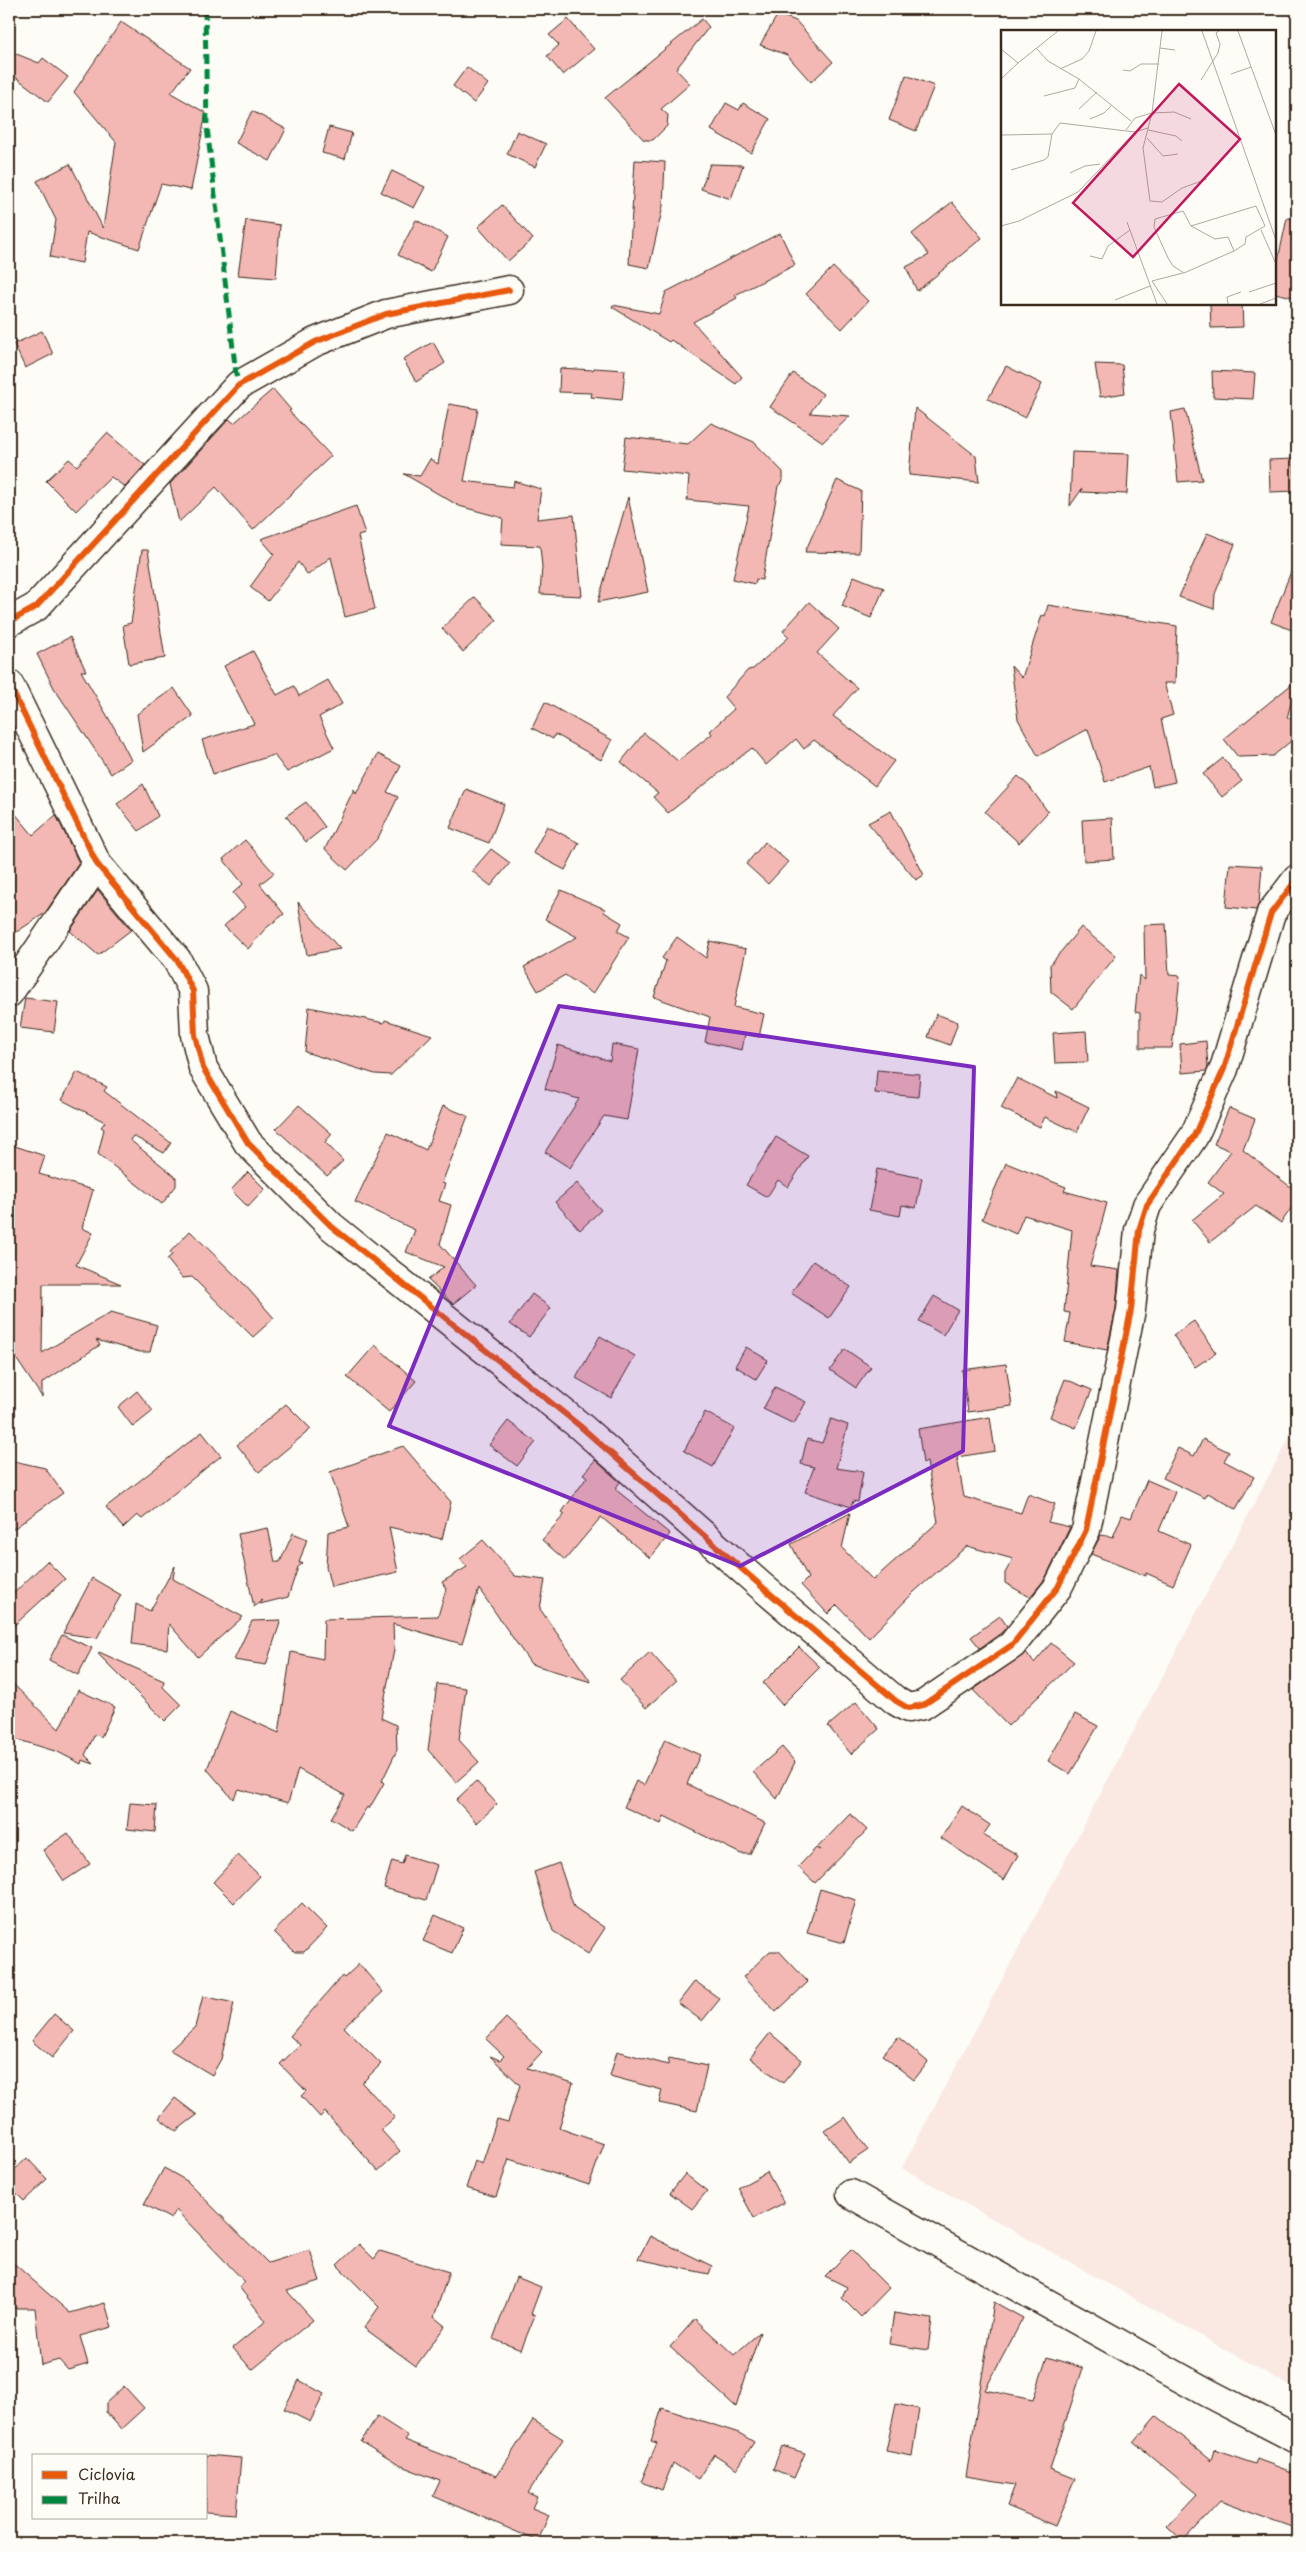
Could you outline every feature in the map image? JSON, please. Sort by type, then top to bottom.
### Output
[{"type":"street","points":[[9,622],[36,606],[239,385],[315,342],[386,314],[509,290]]},
{"type":"street","points":[[9,684],[96,864],[177,960],[193,990],[195,1035],[203,1068],[248,1142],[331,1226],[580,1426],[760,1585],[896,1701],[908,1708],[923,1706],[1012,1645],[1058,1587],[1086,1530],[1131,1310],[1139,1230],[1147,1205],[1194,1136],[1224,1069],[1271,913],[1297,879]]},
{"type":"street","points":[[9,993],[96,864]]},
{"type":"street","points":[[851,2194],[1198,2388],[1297,2440]]},
{"type":"highlighted area","points":[[559,1006],[974,1067],[963,1451],[740,1566],[389,1426]]},
{"type":"shaded area","points":[[1297,1423],[1297,2390],[902,2168]]},
{"type":"building","points":[[778,14],[796,21],[833,62],[811,82],[787,55],[760,45]]},
{"type":"building","points":[[568,19],[594,49],[563,75],[547,56],[559,45],[549,35]]},
{"type":"building","points":[[702,19],[709,27],[676,69],[690,84],[661,109],[668,115],[667,126],[653,140],[644,140],[605,98]]},
{"type":"building","points":[[121,22],[190,68],[171,93],[206,113],[191,190],[161,184],[139,249],[87,232],[82,263],[50,257],[56,220],[37,181],[70,164],[103,228],[116,142],[74,92]]},
{"type":"building","points":[[9,51],[39,63],[43,58],[68,77],[48,102],[9,72]]},
{"type":"building","points":[[467,67],[488,84],[474,103],[453,86]]},
{"type":"building","points":[[906,75],[934,86],[916,131],[889,120]]},
{"type":"building","points":[[726,103],[739,110],[743,103],[770,119],[751,153],[711,130]]},
{"type":"building","points":[[252,111],[286,129],[270,161],[236,143]]},
{"type":"building","points":[[329,127],[352,133],[345,159],[322,153]]},
{"type":"building","points":[[517,131],[546,144],[535,167],[507,154]]},
{"type":"building","points":[[635,160],[665,162],[663,206],[649,268],[629,264]]},
{"type":"building","points":[[710,164],[743,165],[731,199],[701,189]]},
{"type":"building","points":[[392,171],[425,187],[414,208],[381,192]]},
{"type":"building","points":[[952,202],[982,238],[917,291],[906,267],[929,255],[912,234]]},
{"type":"building","points":[[502,205],[533,239],[508,261],[478,227]]},
{"type":"building","points":[[1287,218],[1297,219],[1297,298],[1276,293],[1276,269]]},
{"type":"building","points":[[246,220],[280,225],[276,278],[238,275]]},
{"type":"building","points":[[416,220],[448,237],[431,272],[398,255]]},
{"type":"building","points":[[780,233],[795,265],[735,295],[737,298],[693,322],[742,377],[736,384],[671,340],[669,342],[612,307],[613,305],[659,314],[666,292]]},
{"type":"building","points":[[833,267],[868,301],[842,329],[806,294]]},
{"type":"building","points":[[1210,305],[1242,305],[1243,327],[1211,328]]},
{"type":"building","points":[[42,331],[53,354],[25,368],[14,344]]},
{"type":"building","points":[[433,342],[445,363],[416,382],[403,359]]},
{"type":"building","points":[[1095,364],[1122,365],[1125,393],[1100,397]]},
{"type":"building","points":[[1006,366],[1042,384],[1025,418],[988,399]]},
{"type":"building","points":[[560,368],[625,370],[622,400],[591,397],[592,393],[559,392]]},
{"type":"building","points":[[1212,371],[1255,373],[1253,399],[1213,397]]},
{"type":"building","points":[[793,373],[823,394],[810,413],[850,416],[823,442],[770,407]]},
{"type":"building","points":[[273,389],[291,410],[289,411],[331,456],[253,530],[216,487],[179,522],[170,484],[229,419],[234,423]]},
{"type":"building","points":[[449,404],[478,409],[464,481],[513,487],[514,481],[541,489],[537,519],[574,515],[582,596],[540,594],[542,567],[540,546],[501,544],[503,518],[459,506],[404,474],[420,476],[430,459],[438,464]]},
{"type":"building","points":[[915,408],[976,456],[979,482],[909,475]]},
{"type":"building","points":[[1185,409],[1202,480],[1178,482],[1171,412]]},
{"type":"building","points":[[711,423],[754,442],[783,472],[783,481],[778,486],[762,580],[756,579],[755,584],[733,579],[749,506],[687,500],[689,476],[622,469],[626,437],[688,444]]},
{"type":"building","points":[[107,433],[145,465],[125,487],[111,477],[76,511],[46,481],[69,459],[77,466]]},
{"type":"building","points":[[1072,452],[1129,454],[1127,494],[1081,492],[1082,489],[1070,506]]},
{"type":"building","points":[[1294,459],[1296,491],[1270,492],[1269,460]]},
{"type":"building","points":[[837,480],[861,491],[859,553],[805,552]]},
{"type":"building","points":[[628,497],[648,592],[598,602]]},
{"type":"building","points":[[356,506],[365,534],[358,536],[375,609],[345,617],[331,557],[308,575],[298,562],[268,601],[250,587],[274,554],[261,539]]},
{"type":"building","points":[[1207,533],[1235,544],[1215,594],[1214,609],[1179,597]]},
{"type":"building","points":[[142,550],[148,550],[165,658],[129,664],[123,625],[131,623]]},
{"type":"building","points":[[1297,559],[1297,632],[1271,622]]},
{"type":"building","points":[[854,576],[884,588],[871,618],[842,606]]},
{"type":"building","points":[[475,597],[497,620],[463,652],[442,628]]},
{"type":"building","points":[[809,602],[839,629],[817,653],[857,688],[833,716],[894,761],[875,786],[814,740],[804,749],[796,739],[766,765],[752,748],[668,813],[653,797],[658,793],[621,762],[644,733],[678,761],[712,734],[710,731],[734,709],[724,697],[748,670],[753,669],[789,637],[783,631]]},
{"type":"building","points":[[1048,605],[1177,626],[1175,683],[1164,683],[1173,715],[1161,719],[1175,782],[1153,787],[1149,767],[1105,782],[1088,729],[1038,756],[1018,719],[1011,666],[1022,678],[1042,615],[1045,616]]},
{"type":"building","points":[[70,637],[86,671],[81,671],[131,760],[111,774],[54,688],[37,654]]},
{"type":"building","points":[[253,651],[277,695],[294,686],[299,696],[328,680],[342,704],[319,717],[334,748],[287,772],[274,755],[213,774],[202,740],[254,724],[224,666]]},
{"type":"building","points":[[1297,680],[1287,718],[1297,718],[1297,736],[1273,756],[1238,757],[1224,739]]},
{"type":"building","points":[[174,688],[193,716],[143,752],[137,714]]},
{"type":"building","points":[[545,702],[612,740],[601,760],[555,734],[553,739],[532,728]]},
{"type":"building","points":[[378,754],[401,766],[387,792],[398,797],[378,838],[347,870],[325,849],[354,789],[356,794]]},
{"type":"building","points":[[1223,758],[1242,781],[1222,797],[1203,774]]},
{"type":"building","points":[[1018,776],[1029,786],[1048,812],[1019,843],[985,812]]},
{"type":"building","points":[[143,784],[158,816],[139,831],[117,804]]},
{"type":"building","points":[[466,789],[504,804],[489,843],[450,828]]},
{"type":"building","points":[[306,802],[325,827],[306,842],[286,816]]},
{"type":"building","points":[[9,806],[33,835],[56,815],[79,863],[45,913],[9,937]]},
{"type":"building","points":[[891,811],[924,875],[916,880],[868,823]]},
{"type":"building","points":[[1112,818],[1114,859],[1084,861],[1082,820]]},
{"type":"building","points":[[547,826],[579,843],[565,870],[533,853]]},
{"type":"building","points":[[245,840],[274,873],[260,884],[284,914],[265,929],[248,949],[224,926],[245,907],[233,893],[243,884],[223,859]]},
{"type":"building","points":[[765,842],[788,862],[768,884],[746,864]]},
{"type":"building","points":[[491,849],[510,863],[491,886],[472,871]]},
{"type":"building","points":[[1230,864],[1262,866],[1259,903],[1256,910],[1226,907]]},
{"type":"building","points":[[98,890],[131,930],[98,955],[70,931]]},
{"type":"building","points":[[561,890],[605,909],[604,912],[622,923],[618,931],[629,937],[593,994],[565,975],[538,991],[524,967],[577,937],[545,919]]},
{"type":"building","points":[[298,902],[340,949],[307,955]]},
{"type":"building","points":[[1166,924],[1169,975],[1180,976],[1172,1048],[1140,1048],[1140,1013],[1135,1012],[1139,975],[1145,980],[1144,925]]},
{"type":"building","points":[[1081,927],[1116,956],[1073,1009],[1051,992],[1050,965]]},
{"type":"building","points":[[677,937],[706,958],[710,941],[746,949],[734,1007],[764,1014],[759,1037],[745,1034],[742,1050],[705,1042],[710,1017],[654,997],[666,961],[662,958]]},
{"type":"building","points":[[25,998],[58,1002],[54,1032],[20,1028]]},
{"type":"building","points":[[309,1007],[384,1023],[385,1020],[432,1035],[391,1075],[375,1074],[305,1052]]},
{"type":"building","points":[[936,1014],[958,1022],[950,1045],[928,1037]]},
{"type":"building","points":[[1086,1031],[1088,1062],[1055,1063],[1053,1033]]},
{"type":"building","points":[[1206,1041],[1208,1066],[1206,1071],[1182,1073],[1180,1044]]},
{"type":"building","points":[[612,1044],[639,1049],[627,1120],[604,1116],[570,1168],[545,1152],[579,1099],[545,1089],[558,1045],[610,1061]]},
{"type":"building","points":[[877,1070],[920,1074],[918,1097],[875,1093]]},
{"type":"building","points":[[77,1072],[107,1087],[104,1091],[171,1143],[164,1153],[133,1136],[130,1140],[176,1177],[176,1186],[162,1204],[98,1154],[104,1129],[101,1127],[105,1122],[62,1100]]},
{"type":"building","points":[[1017,1078],[1057,1098],[1056,1091],[1089,1107],[1077,1132],[1045,1117],[1040,1127],[1001,1108]]},
{"type":"building","points":[[299,1105],[332,1134],[325,1142],[343,1161],[327,1176],[276,1129]]},
{"type":"building","points":[[443,1106],[468,1116],[442,1183],[445,1184],[439,1201],[451,1205],[440,1244],[476,1285],[453,1304],[428,1280],[444,1267],[406,1252],[415,1230],[355,1202],[388,1132],[426,1150]]},
{"type":"building","points":[[1229,1108],[1255,1119],[1243,1150],[1297,1192],[1297,1200],[1281,1223],[1256,1206],[1210,1242],[1192,1220],[1224,1194],[1208,1182],[1231,1151],[1214,1144]]},
{"type":"building","points":[[776,1137],[808,1156],[788,1187],[778,1180],[767,1197],[746,1185]]},
{"type":"building","points":[[9,1144],[45,1156],[39,1174],[93,1190],[82,1228],[93,1233],[76,1265],[121,1284],[43,1284],[42,1353],[111,1312],[157,1325],[150,1352],[140,1352],[96,1340],[100,1345],[42,1383],[42,1397],[9,1348]]},
{"type":"building","points":[[1006,1163],[1066,1187],[1064,1191],[1107,1203],[1090,1266],[1119,1270],[1116,1308],[1107,1350],[1065,1342],[1070,1313],[1064,1312],[1072,1230],[1024,1215],[1016,1234],[982,1219]]},
{"type":"building","points":[[877,1169],[922,1178],[916,1208],[902,1205],[900,1216],[869,1210]]},
{"type":"building","points":[[248,1172],[265,1189],[248,1207],[231,1190]]},
{"type":"building","points":[[577,1183],[601,1210],[580,1230],[555,1202]]},
{"type":"building","points":[[190,1231],[242,1282],[274,1318],[253,1337],[192,1277],[182,1278],[167,1259],[172,1255],[170,1252]]},
{"type":"building","points":[[813,1261],[851,1287],[829,1318],[791,1293]]},
{"type":"building","points":[[532,1294],[551,1308],[529,1337],[510,1324]]},
{"type":"building","points":[[934,1296],[958,1310],[943,1335],[919,1321]]},
{"type":"building","points":[[1194,1321],[1216,1353],[1195,1367],[1173,1335]]},
{"type":"building","points":[[600,1336],[635,1356],[611,1398],[576,1378]]},
{"type":"building","points":[[375,1345],[416,1381],[389,1412],[347,1377]]},
{"type":"building","points":[[746,1347],[768,1360],[756,1379],[735,1366]]},
{"type":"building","points":[[845,1349],[871,1367],[856,1388],[830,1370]]},
{"type":"building","points":[[1006,1364],[1012,1406],[968,1412],[962,1370]]},
{"type":"building","points":[[1065,1379],[1092,1390],[1076,1428],[1050,1417]]},
{"type":"building","points":[[775,1387],[806,1402],[794,1424],[763,1409]]},
{"type":"building","points":[[137,1391],[153,1411],[133,1427],[118,1407]]},
{"type":"building","points":[[286,1404],[311,1429],[259,1472],[237,1445]]},
{"type":"building","points":[[705,1412],[734,1428],[713,1467],[684,1451]]},
{"type":"building","points":[[990,1417],[995,1451],[957,1457],[964,1497],[1021,1513],[1028,1494],[1055,1504],[1048,1522],[1070,1527],[1045,1579],[1030,1597],[1005,1583],[1005,1573],[1013,1559],[967,1546],[915,1591],[869,1638],[837,1605],[828,1614],[801,1585],[808,1578],[791,1544],[850,1513],[842,1548],[873,1580],[938,1522],[927,1462],[923,1463],[918,1429]]},
{"type":"building","points":[[831,1419],[848,1425],[836,1468],[863,1472],[858,1502],[853,1501],[851,1507],[805,1492],[814,1467],[801,1464],[807,1439],[822,1443]]},
{"type":"building","points":[[508,1421],[536,1442],[517,1466],[489,1445]]},
{"type":"building","points":[[202,1432],[221,1456],[142,1519],[137,1515],[123,1528],[106,1507]]},
{"type":"building","points":[[1203,1439],[1229,1452],[1224,1461],[1254,1477],[1236,1509],[1208,1493],[1205,1498],[1163,1478],[1178,1448],[1194,1456]]},
{"type":"building","points":[[403,1446],[451,1502],[442,1539],[389,1527],[398,1572],[331,1587],[326,1567],[328,1532],[349,1527],[330,1472]]},
{"type":"building","points":[[9,1460],[45,1468],[63,1493],[9,1532]]},
{"type":"building","points":[[595,1460],[620,1482],[615,1489],[670,1534],[650,1558],[601,1517],[565,1560],[542,1540],[565,1514],[562,1512],[587,1477],[583,1474]]},
{"type":"building","points":[[1147,1480],[1175,1492],[1159,1531],[1191,1545],[1173,1585],[1146,1573],[1146,1576],[1091,1554],[1101,1535],[1113,1537],[1122,1515],[1131,1518]]},
{"type":"building","points":[[268,1528],[275,1562],[280,1562],[293,1533],[307,1539],[299,1563],[303,1563],[298,1567],[288,1597],[260,1604],[262,1600],[254,1607],[238,1534]]},
{"type":"building","points":[[483,1540],[515,1576],[545,1580],[540,1609],[591,1682],[531,1664],[479,1589],[462,1644],[393,1624],[394,1650],[381,1718],[396,1725],[397,1750],[382,1781],[384,1783],[369,1809],[367,1807],[352,1831],[331,1818],[345,1795],[298,1769],[288,1803],[239,1789],[233,1799],[207,1769],[230,1711],[279,1733],[291,1652],[323,1659],[324,1619],[438,1616],[446,1589],[442,1582],[467,1567],[460,1559]]},
{"type":"building","points":[[47,1561],[65,1579],[9,1630],[9,1598]]},
{"type":"building","points":[[175,1566],[173,1579],[243,1617],[198,1657],[169,1624],[167,1649],[132,1644],[136,1604],[150,1611]]},
{"type":"building","points":[[92,1578],[121,1595],[97,1638],[63,1633]]},
{"type":"building","points":[[1000,1616],[1007,1626],[1001,1633],[980,1648],[971,1637]]},
{"type":"building","points":[[281,1620],[266,1665],[234,1660],[252,1621]]},
{"type":"building","points":[[62,1635],[92,1648],[78,1675],[49,1660]]},
{"type":"building","points":[[1051,1643],[1074,1662],[1008,1726],[973,1690],[1026,1652],[1034,1663]]},
{"type":"building","points":[[799,1647],[820,1667],[782,1705],[763,1683]]},
{"type":"building","points":[[99,1652],[164,1681],[163,1687],[181,1705],[165,1721],[98,1654]]},
{"type":"building","points":[[650,1652],[676,1681],[646,1708],[620,1680]]},
{"type":"building","points":[[9,1680],[59,1729],[78,1690],[115,1707],[101,1737],[95,1734],[85,1755],[94,1764],[82,1760],[81,1764],[58,1752],[9,1737]]},
{"type":"building","points":[[437,1684],[466,1688],[459,1740],[479,1762],[456,1782],[428,1750]]},
{"type":"building","points":[[856,1702],[879,1729],[851,1754],[828,1726]]},
{"type":"building","points":[[1075,1714],[1098,1726],[1070,1774],[1048,1761]]},
{"type":"building","points":[[665,1739],[700,1755],[687,1784],[765,1823],[750,1854],[741,1854],[664,1816],[661,1824],[624,1807],[636,1781],[644,1785]]},
{"type":"building","points":[[782,1747],[795,1762],[777,1799],[753,1772]]},
{"type":"building","points":[[476,1781],[497,1804],[477,1823],[456,1800]]},
{"type":"building","points":[[130,1803],[157,1805],[155,1832],[127,1829]]},
{"type":"building","points":[[962,1806],[990,1825],[983,1835],[1018,1855],[1004,1880],[941,1838]]},
{"type":"building","points":[[850,1814],[867,1830],[815,1883],[798,1867],[816,1848],[820,1850],[818,1847]]},
{"type":"building","points":[[68,1833],[90,1864],[64,1881],[43,1850]]},
{"type":"building","points":[[238,1855],[260,1876],[234,1903],[213,1882]]},
{"type":"building","points":[[405,1855],[437,1865],[426,1900],[384,1888],[392,1861],[402,1864]]},
{"type":"building","points":[[559,1863],[574,1907],[605,1928],[588,1954],[553,1931],[534,1872]]},
{"type":"building","points":[[820,1889],[856,1900],[844,1943],[807,1933]]},
{"type":"building","points":[[302,1903],[327,1928],[304,1952],[295,1952],[274,1932]]},
{"type":"building","points":[[435,1915],[463,1928],[452,1953],[423,1941]]},
{"type":"building","points":[[770,1951],[779,1951],[808,1982],[776,2012],[743,1977]]},
{"type":"building","points":[[359,1964],[383,1992],[344,2027],[381,2064],[362,2083],[395,2117],[381,2130],[400,2151],[378,2171],[325,2112],[320,2117],[301,2096],[306,2091],[280,2064],[300,2045],[290,2036],[342,1976],[344,1978]]},
{"type":"building","points":[[695,1981],[720,1999],[702,2021],[678,2003]]},
{"type":"building","points":[[203,1996],[234,2003],[221,2059],[212,2075],[170,2050],[195,2027]]},
{"type":"building","points":[[54,2014],[74,2031],[52,2058],[32,2041]]},
{"type":"building","points":[[506,2018],[542,2052],[527,2068],[573,2083],[559,2128],[604,2144],[589,2185],[509,2159],[496,2197],[466,2188],[475,2161],[482,2164],[497,2119],[508,2122],[520,2085],[490,2056],[500,2060],[504,2056],[486,2039]]},
{"type":"building","points":[[770,2033],[802,2060],[783,2083],[750,2058]]},
{"type":"building","points":[[898,2037],[928,2062],[914,2080],[882,2055]]},
{"type":"building","points":[[617,2051],[668,2065],[669,2058],[707,2066],[697,2111],[659,2103],[662,2090],[610,2076]]},
{"type":"building","points":[[175,2098],[197,2115],[176,2131],[159,2118]]},
{"type":"building","points":[[845,2117],[868,2150],[849,2163],[825,2131]]},
{"type":"building","points":[[27,2158],[47,2179],[24,2201],[9,2186],[9,2175]]},
{"type":"building","points":[[164,2168],[187,2181],[268,2263],[310,2250],[320,2281],[287,2291],[313,2320],[252,2370],[233,2348],[266,2321],[239,2287],[245,2282],[176,2210],[171,2219],[144,2204]]},
{"type":"building","points":[[767,2172],[784,2203],[754,2218],[738,2188]]},
{"type":"building","points":[[685,2174],[707,2191],[692,2209],[670,2193]]},
{"type":"building","points":[[650,2236],[712,2266],[709,2274],[638,2259]]},
{"type":"building","points":[[359,2244],[374,2259],[380,2251],[449,2272],[434,2317],[445,2326],[416,2366],[364,2328],[379,2307],[337,2265]]},
{"type":"building","points":[[851,2250],[889,2288],[861,2317],[842,2298],[847,2287],[825,2276]]},
{"type":"building","points":[[9,2259],[70,2313],[105,2303],[112,2327],[80,2336],[88,2364],[68,2370],[59,2360],[41,2365],[35,2308],[13,2308],[9,2290]]},
{"type":"building","points":[[516,2277],[541,2287],[531,2314],[535,2315],[521,2350],[493,2339]]},
{"type":"building","points":[[994,2302],[1023,2318],[985,2390],[1033,2400],[1047,2357],[1083,2368],[1050,2469],[1075,2479],[1055,2526],[1007,2506],[1015,2485],[966,2477]]},
{"type":"building","points":[[894,2313],[932,2319],[928,2350],[889,2344]]},
{"type":"building","points":[[695,2319],[734,2355],[760,2332],[736,2407],[670,2347]]},
{"type":"building","points":[[299,2380],[324,2394],[310,2422],[284,2409]]},
{"type":"building","points":[[124,2386],[144,2408],[121,2429],[106,2412],[106,2403]]},
{"type":"building","points":[[896,2404],[919,2409],[912,2456],[886,2451]]},
{"type":"building","points":[[662,2408],[739,2433],[754,2442],[737,2469],[714,2454],[698,2479],[673,2463],[662,2490],[641,2482],[657,2443],[651,2441]]},
{"type":"building","points":[[377,2416],[408,2436],[405,2440],[497,2476],[533,2420],[563,2439],[528,2493],[537,2497],[532,2508],[549,2515],[538,2541],[433,2496],[440,2481],[399,2465],[361,2442]]},
{"type":"building","points":[[1156,2416],[1211,2460],[1214,2450],[1255,2464],[1257,2459],[1297,2474],[1297,2529],[1220,2501],[1183,2541],[1167,2526],[1197,2494],[1134,2442]]},
{"type":"building","points":[[782,2446],[805,2453],[794,2478],[773,2469]]},
{"type":"building","points":[[208,2455],[241,2458],[236,2514],[208,2512]]},
{"type":"marked path","points":[[205,9],[207,127],[236,374],[239,385]]},
{"type":"cycle path","points":[[9,622],[36,607],[239,385],[315,342],[386,314],[509,290]]},
{"type":"cycle path","points":[[9,684],[97,864],[177,960],[193,991],[195,1035],[203,1068],[248,1143],[331,1226],[580,1426],[760,1585],[896,1701],[908,1708],[923,1705],[1012,1645],[1058,1587],[1086,1530],[1131,1310],[1139,1230],[1147,1205],[1194,1136],[1224,1069],[1271,913],[1297,879]]}]
